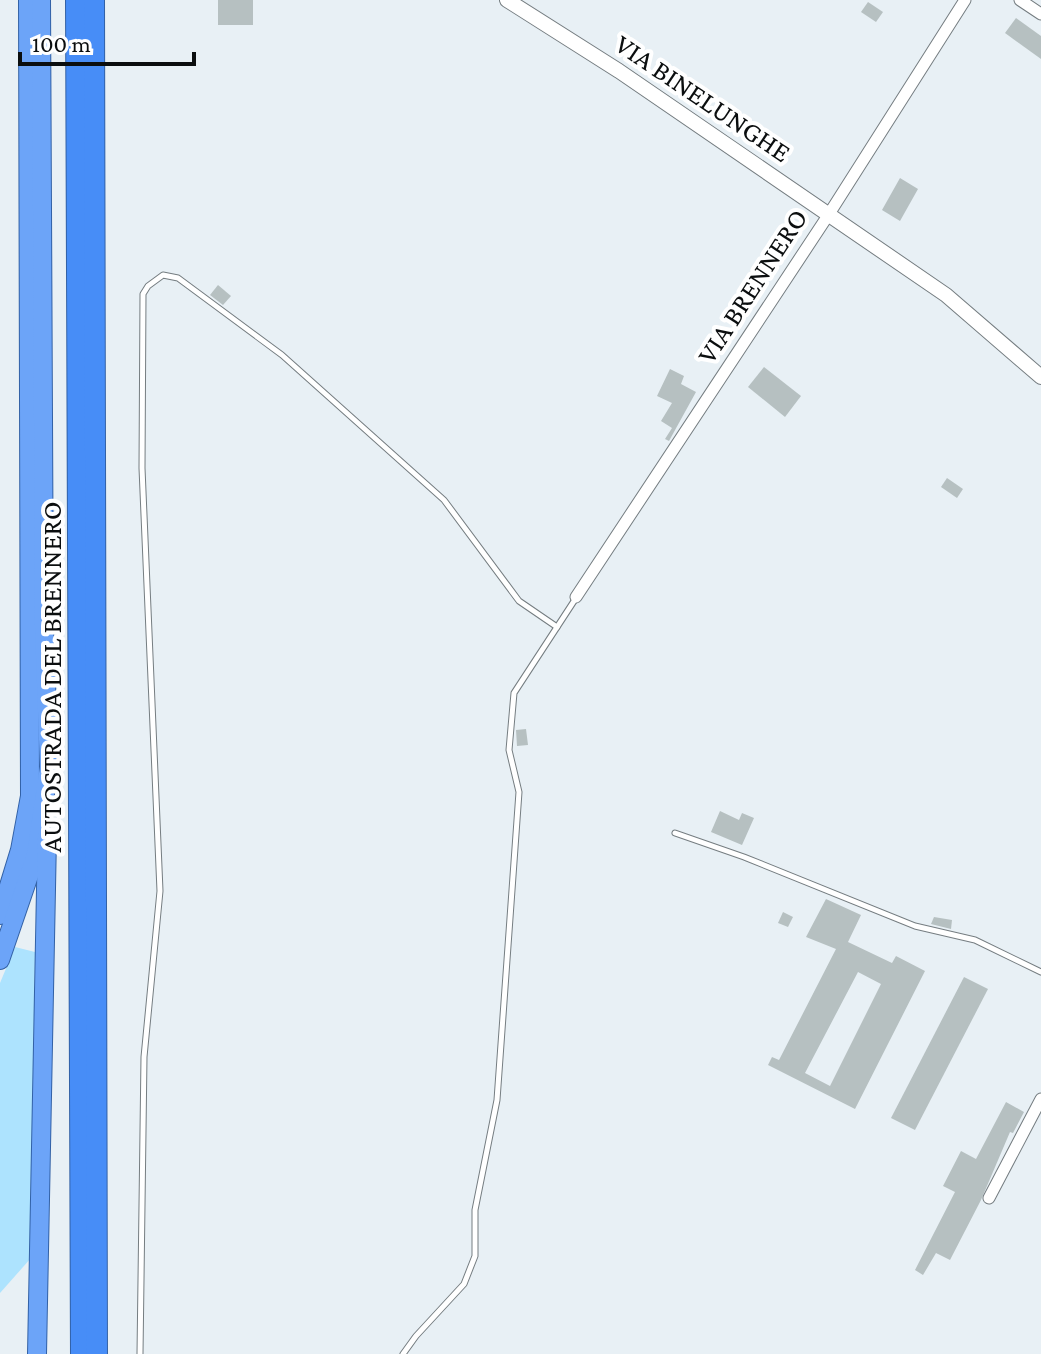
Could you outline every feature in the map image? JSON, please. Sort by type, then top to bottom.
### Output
[{"type":"highway","points":[[0,915],[20,850],[30,796],[28,0]]},
{"type":"highway","points":[[37,1354],[49,767],[44,627],[41,0]]},
{"type":"highway","name":"AUTOSTRADA DEL BRENNERO","points":[[76,0],[81,1354]]},
{"type":"highway","name":"AUTOSTRADA DEL BRENNERO","points":[[94,0],[97,1354]]},
{"type":"highway","points":[[0,960],[36,855],[49,767]]},
{"type":"street","name":"VIA BINELUNGHE","points":[[507,0],[619,71],[946,295],[1041,377]]},
{"type":"street","name":"VIA BRENNERO","points":[[576,597],[829,214],[965,0]]},
{"type":"street","points":[[1020,0],[1041,14]]},
{"type":"street","points":[[989,1198],[1041,1099]]},
{"type":"lane","points":[[140,1354],[144,1057],[160,891],[142,468],[143,294],[148,286],[163,275],[178,278],[282,355],[444,500],[519,601],[557,627]]},
{"type":"lane","points":[[403,1354],[464,1284],[475,1256],[475,1210],[497,1100],[516,838],[519,792],[509,750],[514,693],[576,597]]},
{"type":"lane","points":[[675,833],[744,857],[915,926],[975,940],[1041,972]]},
{"type":"shaded area","points":[[15,947],[35,952],[31,1258],[0,1293],[0,983]]},
{"type":"building","points":[[218,0],[253,0],[253,25],[218,25]]},
{"type":"building","points":[[868,2],[883,12],[876,22],[861,12]]},
{"type":"building","points":[[1016,18],[1041,36],[1041,59],[1005,33]]},
{"type":"building","points":[[900,178],[918,189],[900,221],[882,210]]},
{"type":"building","points":[[218,285],[231,296],[223,305],[210,295]]},
{"type":"building","points":[[764,367],[801,396],[785,417],[748,387]]},
{"type":"building","points":[[670,369],[684,376],[681,384],[696,392],[669,441],[665,439],[672,428],[661,421],[672,403],[657,396]]},
{"type":"building","points":[[947,478],[963,489],[957,498],[941,487]]},
{"type":"building","points":[[526,729],[528,745],[517,746],[516,730]]},
{"type":"building","points":[[720,811],[739,820],[742,813],[754,818],[742,845],[711,832]]},
{"type":"building","points":[[826,899],[861,915],[848,942],[892,963],[896,956],[925,971],[855,1109],[768,1065],[772,1057],[779,1060],[836,949],[806,937]],"holes":[[[858,972],[881,984],[830,1086],[805,1073]]]},
{"type":"building","points":[[783,912],[793,917],[788,927],[778,923]]},
{"type":"building","points":[[934,917],[952,920],[951,929],[931,924]]},
{"type":"building","points":[[964,977],[988,989],[915,1130],[891,1118]]},
{"type":"building","points":[[1006,1102],[1024,1112],[1013,1133],[1010,1132],[981,1200],[950,1260],[936,1253],[923,1275],[915,1270],[955,1192],[943,1186],[961,1151],[976,1159]]}]
